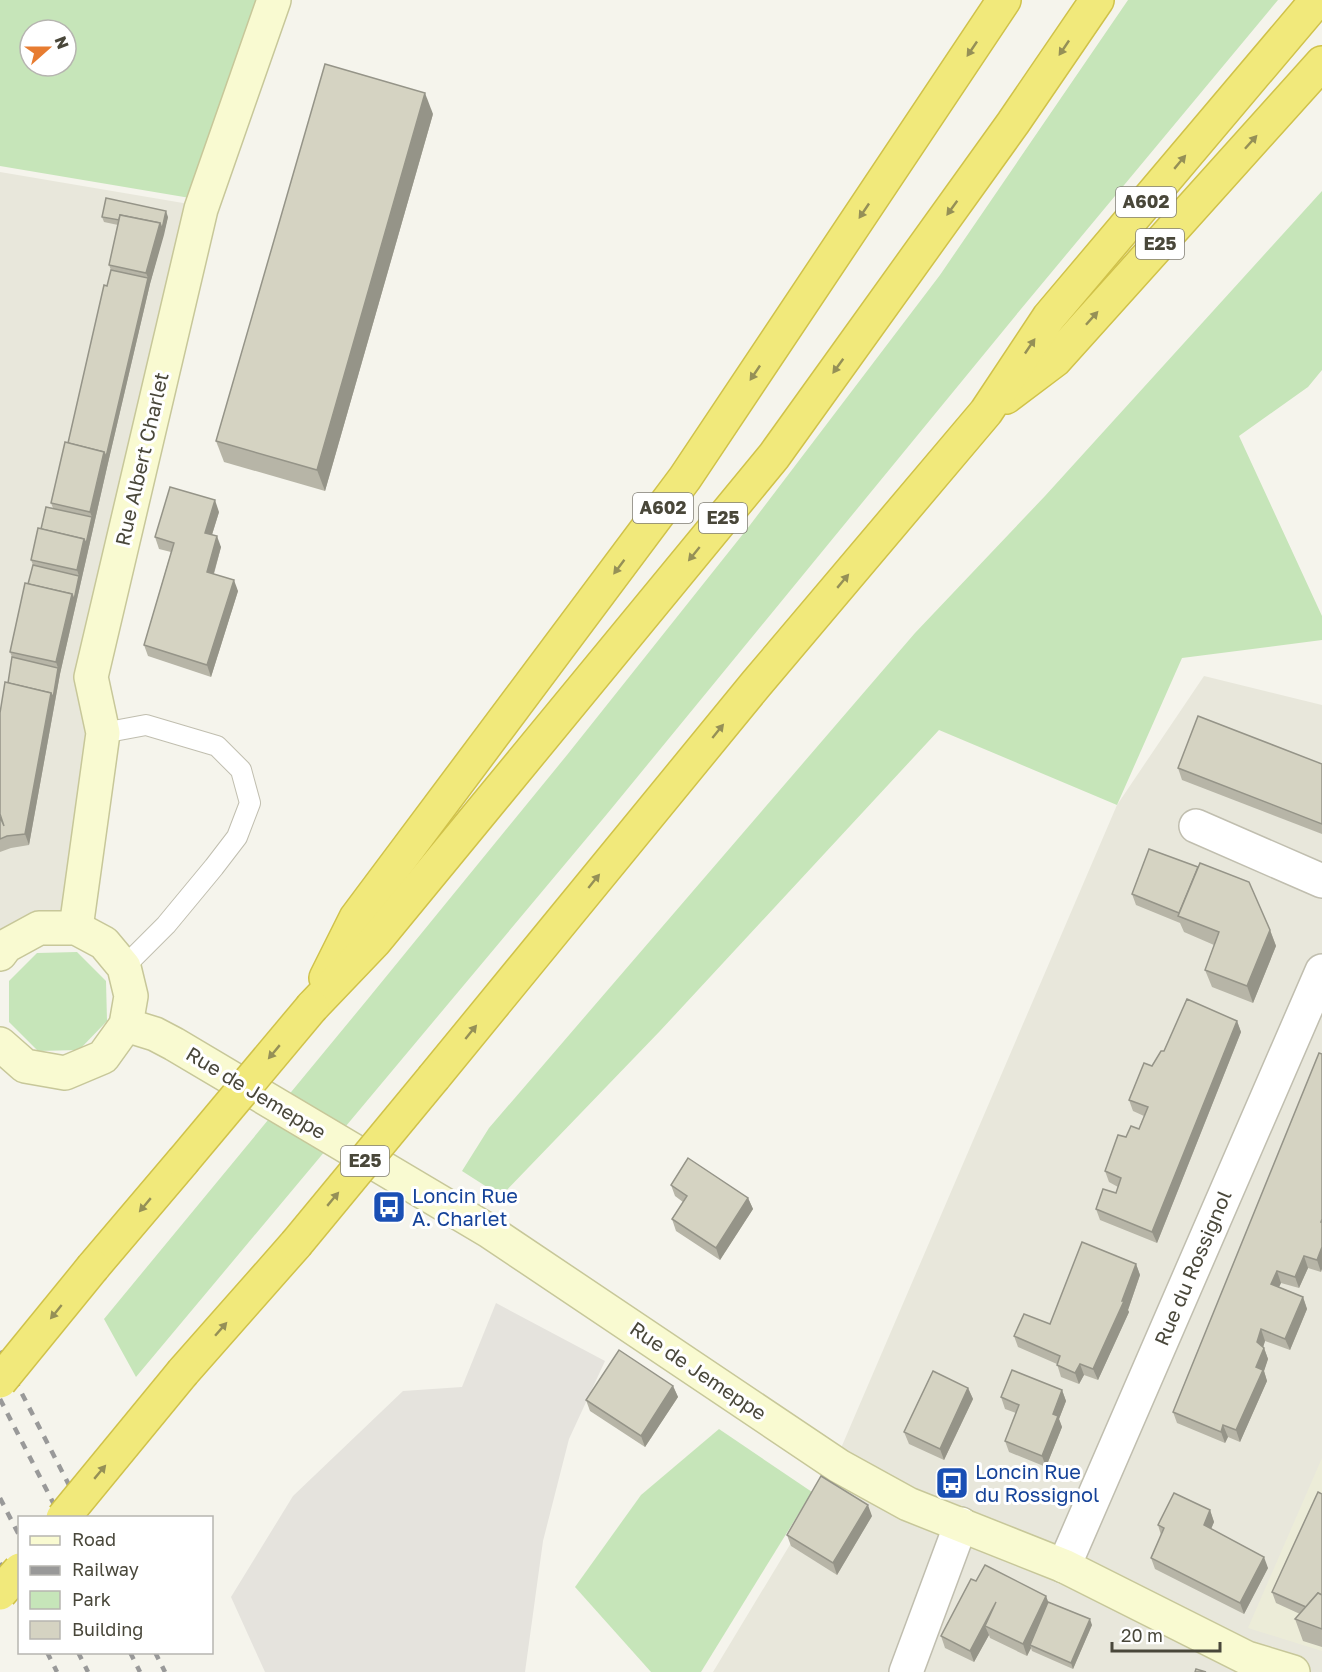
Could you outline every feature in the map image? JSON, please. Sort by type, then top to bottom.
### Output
[{"type":"highway","name":"A602","points":[[312,1007],[356,918],[685,478],[1004,0]]},
{"type":"highway","name":"E25","points":[[0,1381],[312,1007],[375,941],[774,456],[1013,123],[1097,0]]},
{"type":"highway","name":"A602","points":[[986,412],[1049,317],[1317,0]]},
{"type":"highway","name":"E25","points":[[65,1516],[183,1372],[296,1244],[756,684],[986,412],[1055,360],[1322,63]]},
{"type":"highway","points":[[0,1593],[18,1572]]},
{"type":"street","name":"Rue Albert Charlet","points":[[76,928],[103,733],[91,678],[201,209],[274,0]]},
{"type":"street","points":[[1196,826],[1322,881]]},
{"type":"street","points":[[0,1044],[25,1066],[65,1073],[103,1058],[126,1025],[130,996],[124,968],[104,943],[76,928],[39,928],[2,947]]},
{"type":"street","name":"Rue du Rossignol","points":[[1064,1566],[1322,970]]},
{"type":"street","name":"Rue de Jemeppe","points":[[126,1025],[156,1034],[174,1044],[489,1231],[839,1466],[908,1504],[1064,1566],[1246,1665],[1293,1672]]},
{"type":"street","points":[[906,1672],[961,1524]]},
{"type":"lane","points":[[103,733],[146,725],[217,746],[241,770],[250,802],[237,837],[166,925],[124,968]]},
{"type":"shaded area","points":[[0,172],[189,204],[156,323],[80,683],[94,732],[71,923],[8,939],[0,930]]},
{"type":"shaded area","points":[[1204,676],[1322,705],[1322,1672],[713,1672],[823,1490],[1117,805]]},
{"type":"shaded area","points":[[496,1303],[605,1361],[569,1439],[543,1541],[525,1672],[265,1672],[231,1597],[293,1496],[403,1391],[462,1387]]},
{"type":"shaded area","points":[[1322,1458],[1322,1651],[1248,1628]]},
{"type":"green space","points":[[0,0],[266,0],[196,199],[0,166]]},
{"type":"green space","points":[[1128,0],[1278,0],[607,814],[136,1377],[104,1319],[567,755],[747,529],[940,275]]},
{"type":"green space","points":[[1322,191],[1322,370],[1308,387],[1239,436],[1322,616],[1322,640],[1182,658],[1117,805],[939,730],[660,1031],[501,1196],[462,1171],[489,1128],[915,633],[1045,496]]},
{"type":"green space","points":[[77,952],[106,981],[107,1021],[79,1050],[38,1051],[9,1022],[9,981],[37,953]]},
{"type":"green space","points":[[719,1429],[812,1492],[701,1672],[651,1672],[575,1587],[641,1495]]},
{"type":"building","points":[[325,64],[425,93],[317,470],[216,441]]},
{"type":"building","points":[[106,198],[166,211],[162,229],[160,223],[120,215],[119,220],[102,217]]},
{"type":"building","points":[[120,215],[160,223],[146,273],[109,265]]},
{"type":"building","points":[[111,270],[148,278],[106,457],[104,452],[68,443],[104,285],[107,286]]},
{"type":"building","points":[[65,442],[104,452],[90,512],[51,503]]},
{"type":"building","points":[[170,487],[215,500],[205,533],[217,536],[207,572],[234,580],[207,665],[144,645],[174,543],[155,537]]},
{"type":"building","points":[[46,507],[92,517],[86,544],[84,539],[41,529]]},
{"type":"building","points":[[38,528],[84,539],[77,570],[31,560]]},
{"type":"building","points":[[33,565],[79,576],[74,600],[72,594],[28,584]]},
{"type":"building","points":[[25,583],[72,594],[56,662],[10,652]]},
{"type":"building","points":[[12,657],[58,668],[53,698],[51,693],[8,683]]},
{"type":"building","points":[[5,682],[51,693],[25,834],[0,839],[0,817],[4,826],[0,814],[0,713]]},
{"type":"building","points":[[1198,716],[1322,764],[1322,824],[1178,768]]},
{"type":"building","points":[[1149,849],[1198,867],[1179,913],[1132,894]]},
{"type":"building","points":[[1200,863],[1249,882],[1270,930],[1247,986],[1205,970],[1219,932],[1178,916]]},
{"type":"building","points":[[1187,999],[1237,1021],[1152,1232],[1096,1209],[1103,1189],[1116,1193],[1121,1178],[1105,1171],[1118,1135],[1126,1137],[1131,1126],[1139,1129],[1148,1107],[1129,1100],[1144,1063],[1152,1066],[1161,1051],[1164,1051]]},
{"type":"building","points":[[1319,1053],[1322,1054],[1322,1247],[1317,1260],[1304,1256],[1295,1277],[1277,1271],[1271,1284],[1303,1297],[1285,1339],[1261,1329],[1257,1342],[1264,1348],[1256,1367],[1263,1370],[1236,1430],[1223,1425],[1221,1432],[1173,1412]]},
{"type":"building","points":[[688,1158],[748,1198],[716,1248],[672,1219],[687,1196],[671,1185]]},
{"type":"building","points":[[1082,1242],[1136,1264],[1122,1301],[1124,1301],[1093,1369],[1080,1364],[1075,1373],[1057,1365],[1060,1356],[1014,1336],[1024,1314],[1050,1324]]},
{"type":"building","points":[[619,1350],[673,1386],[641,1436],[586,1400]]},
{"type":"building","points":[[1012,1370],[1062,1390],[1053,1414],[1058,1416],[1042,1456],[1005,1441],[1019,1405],[1001,1397]]},
{"type":"building","points":[[933,1371],[968,1388],[940,1449],[904,1432]]},
{"type":"building","points":[[821,1476],[868,1505],[833,1563],[787,1535]]},
{"type":"building","points":[[1318,1492],[1322,1494],[1322,1595],[1318,1593],[1306,1607],[1272,1592]]},
{"type":"building","points":[[1174,1493],[1210,1510],[1204,1525],[1264,1557],[1240,1603],[1151,1558],[1164,1528],[1158,1525]]},
{"type":"building","points":[[985,1565],[1046,1596],[1023,1644],[985,1626],[996,1602],[970,1651],[941,1636],[971,1579],[976,1581]]},
{"type":"building","points":[[1318,1593],[1322,1595],[1322,1629],[1295,1619]]},
{"type":"building","points":[[1048,1602],[1090,1619],[1071,1663],[1030,1645]]},
{"type":"railway","points":[[0,1351],[85,1516]]},
{"type":"railway","points":[[0,1399],[60,1516]]},
{"type":"railway","points":[[0,1498],[18,1533]]},
{"type":"railway","points":[[0,1563],[18,1596]]},
{"type":"railway","points":[[48,1654],[57,1672]]},
{"type":"railway","points":[[79,1654],[88,1672]]},
{"type":"railway","points":[[131,1654],[140,1672]]},
{"type":"railway","points":[[156,1654],[165,1672]]},
{"type":"place","name":"Loncin Rue A. Charlet","points":[[389,1207]]},
{"type":"place","name":"Loncin Rue du Rossignol","points":[[952,1483]]}]
